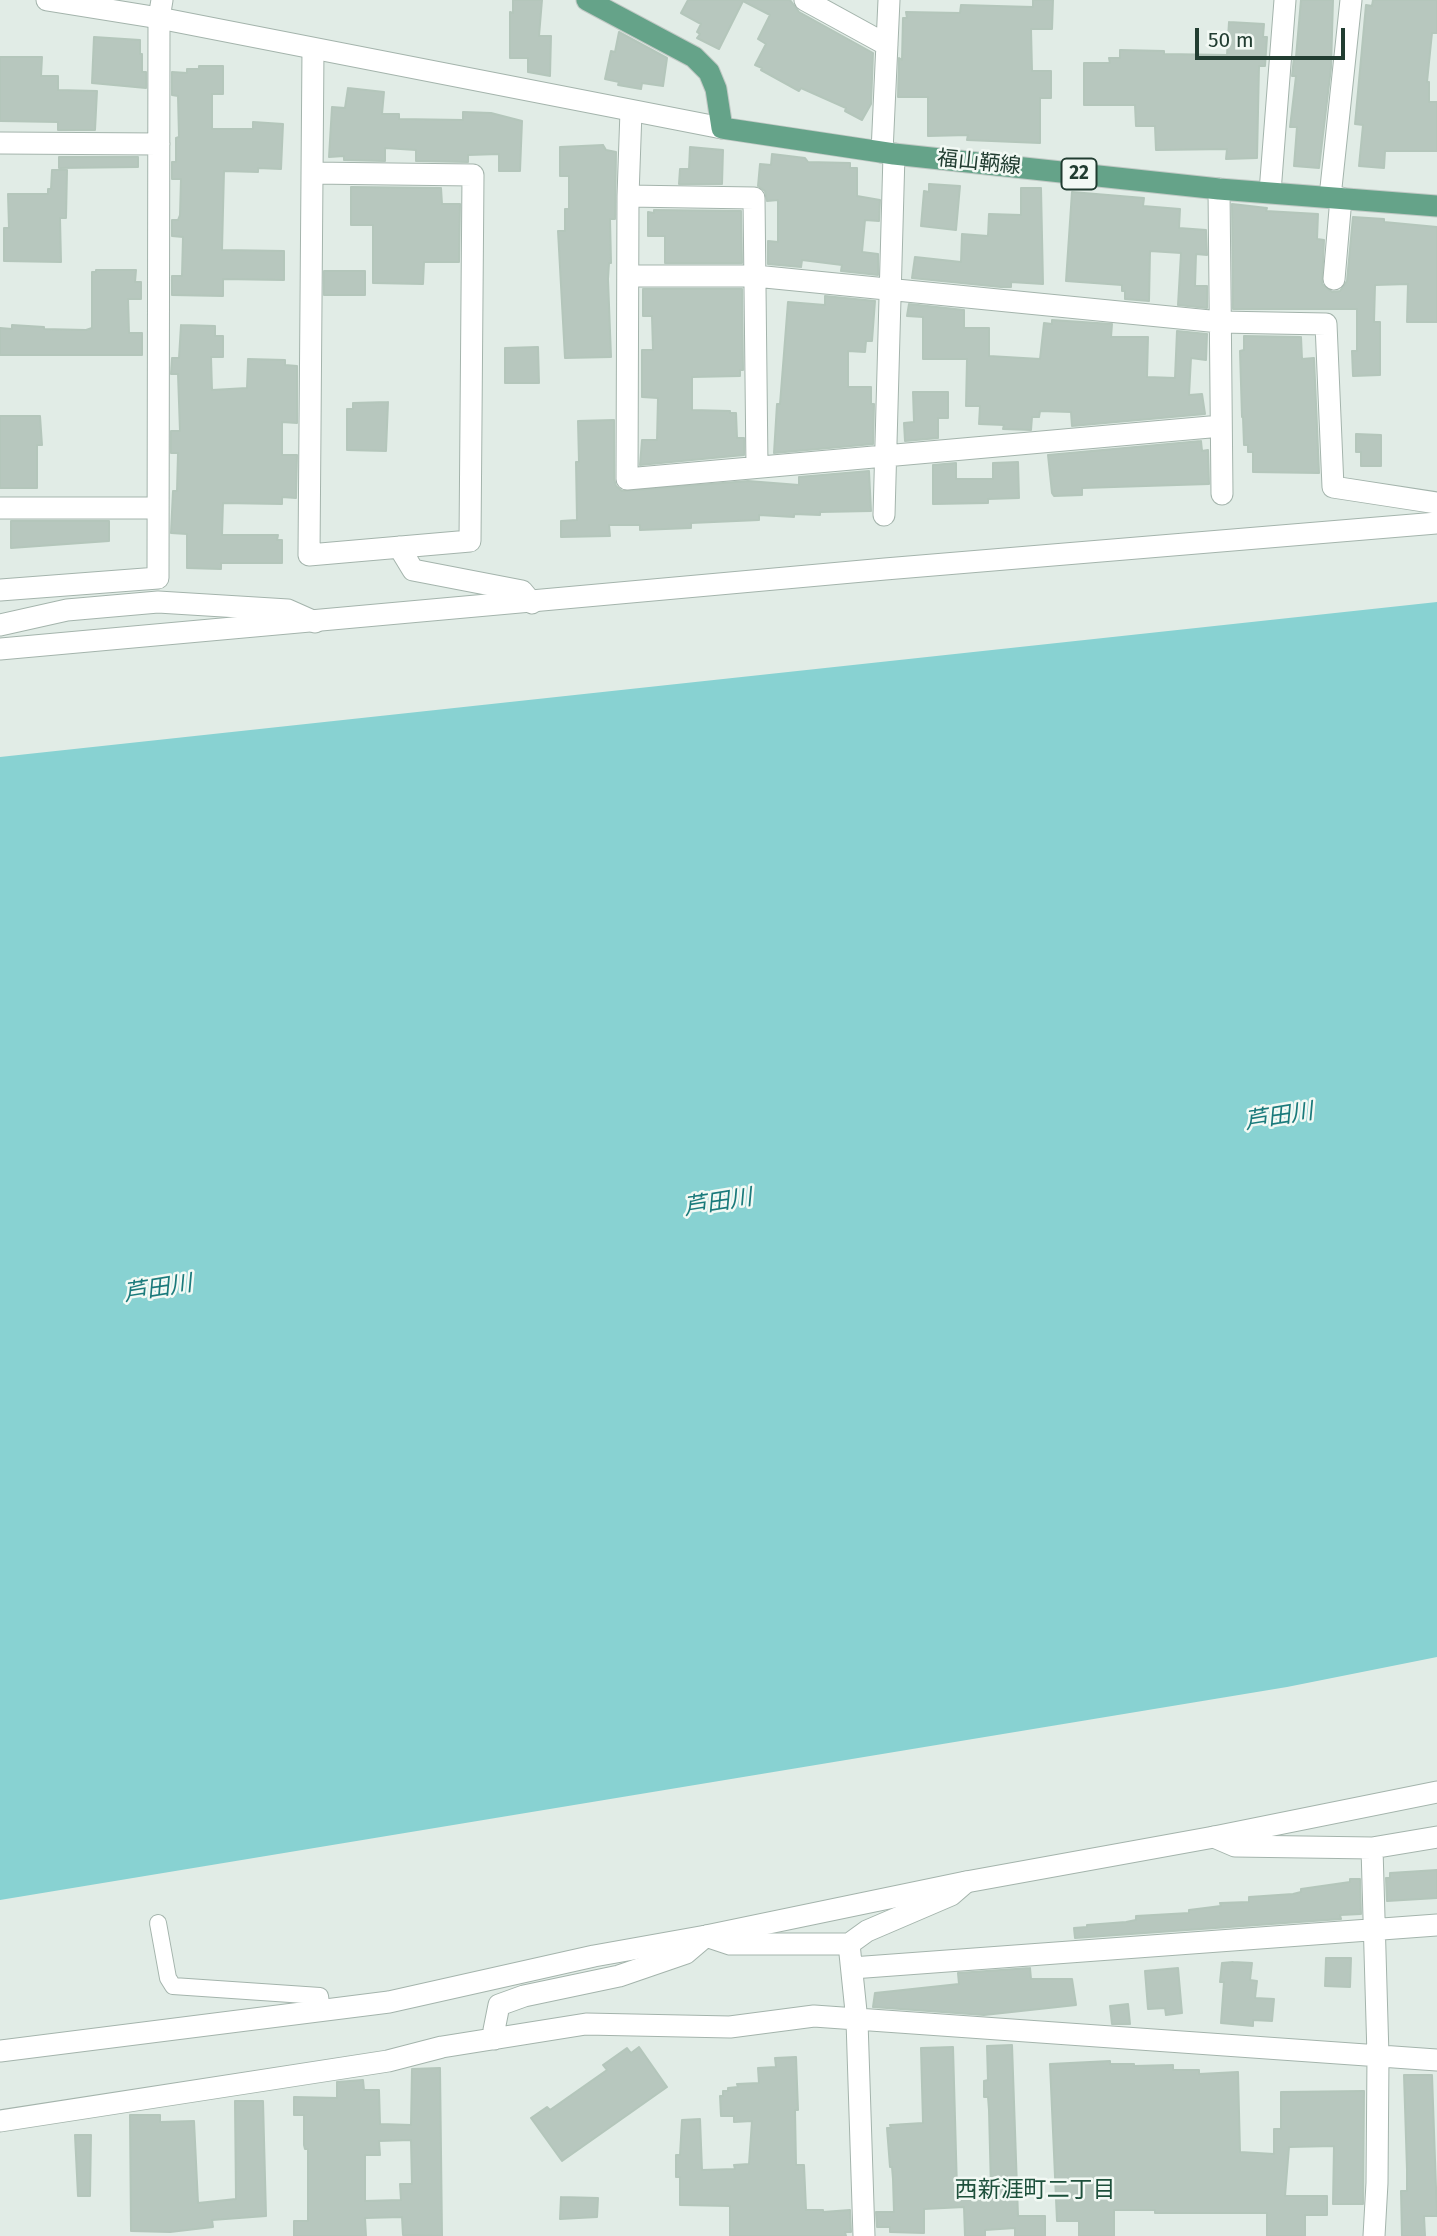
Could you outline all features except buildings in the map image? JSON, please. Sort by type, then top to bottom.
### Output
[{"type":"main road","points":[[587,0],[694,57],[709,72],[716,89],[722,128]]},
{"type":"main road","name":"福山鞆線","points":[[722,128],[888,153],[1219,189],[1437,206]]},
{"type":"street","points":[[47,0],[161,9],[313,49],[722,128]]},
{"type":"street","points":[[805,0],[887,45]]},
{"type":"street","points":[[884,515],[890,290],[887,45],[889,0]]},
{"type":"street","points":[[1270,192],[1285,0]]},
{"type":"street","points":[[1334,279],[1335,197],[1351,0]]},
{"type":"street","points":[[158,602],[161,9]]},
{"type":"street","points":[[312,173],[473,174],[470,541],[309,555],[312,173],[313,49]]},
{"type":"street","points":[[631,111],[627,479],[1221,426]]},
{"type":"street","points":[[0,143],[159,144]]},
{"type":"street","points":[[1219,189],[1222,494]]},
{"type":"street","points":[[628,196],[754,198],[757,467]]},
{"type":"street","points":[[628,276],[755,276],[1220,322],[1326,324],[1333,487],[1437,503]]},
{"type":"street","points":[[0,508],[158,508]]},
{"type":"street","points":[[0,649],[885,569],[1437,523]]},
{"type":"street","points":[[399,547],[413,570],[522,592],[531,603]]},
{"type":"street","points":[[0,590],[158,578]]},
{"type":"street","points":[[0,625],[67,610],[158,602],[288,610],[316,622]]},
{"type":"street","points":[[0,2051],[388,2002],[594,1955],[706,1936],[966,1882],[1214,1837],[1437,1792]]},
{"type":"street","points":[[1214,1837],[1235,1846],[1372,1848],[1437,1837]]},
{"type":"street","points":[[1372,1848],[1378,2056],[1374,2236]]},
{"type":"street","points":[[706,1936],[730,1944],[849,1944],[867,1931],[951,1895],[966,1882]]},
{"type":"street","points":[[158,1923],[168,1978],[173,1986],[320,1996],[322,2011]]},
{"type":"street","points":[[852,1968],[1437,1925]]},
{"type":"street","points":[[494,2039],[499,2005],[524,1996],[619,1976],[686,1953],[706,1936]]},
{"type":"street","points":[[849,1944],[857,2021],[864,2236]]},
{"type":"street","points":[[0,2121],[388,2061],[442,2048],[586,2024],[730,2027],[814,2016],[1437,2060]]},
{"type":"water","name":"芦田川","points":[[1437,602],[1437,1657],[1287,1687],[0,1900],[0,757]]},
{"type":"district","name":"西新涯町二丁目","points":[[1035,2191]]}]
